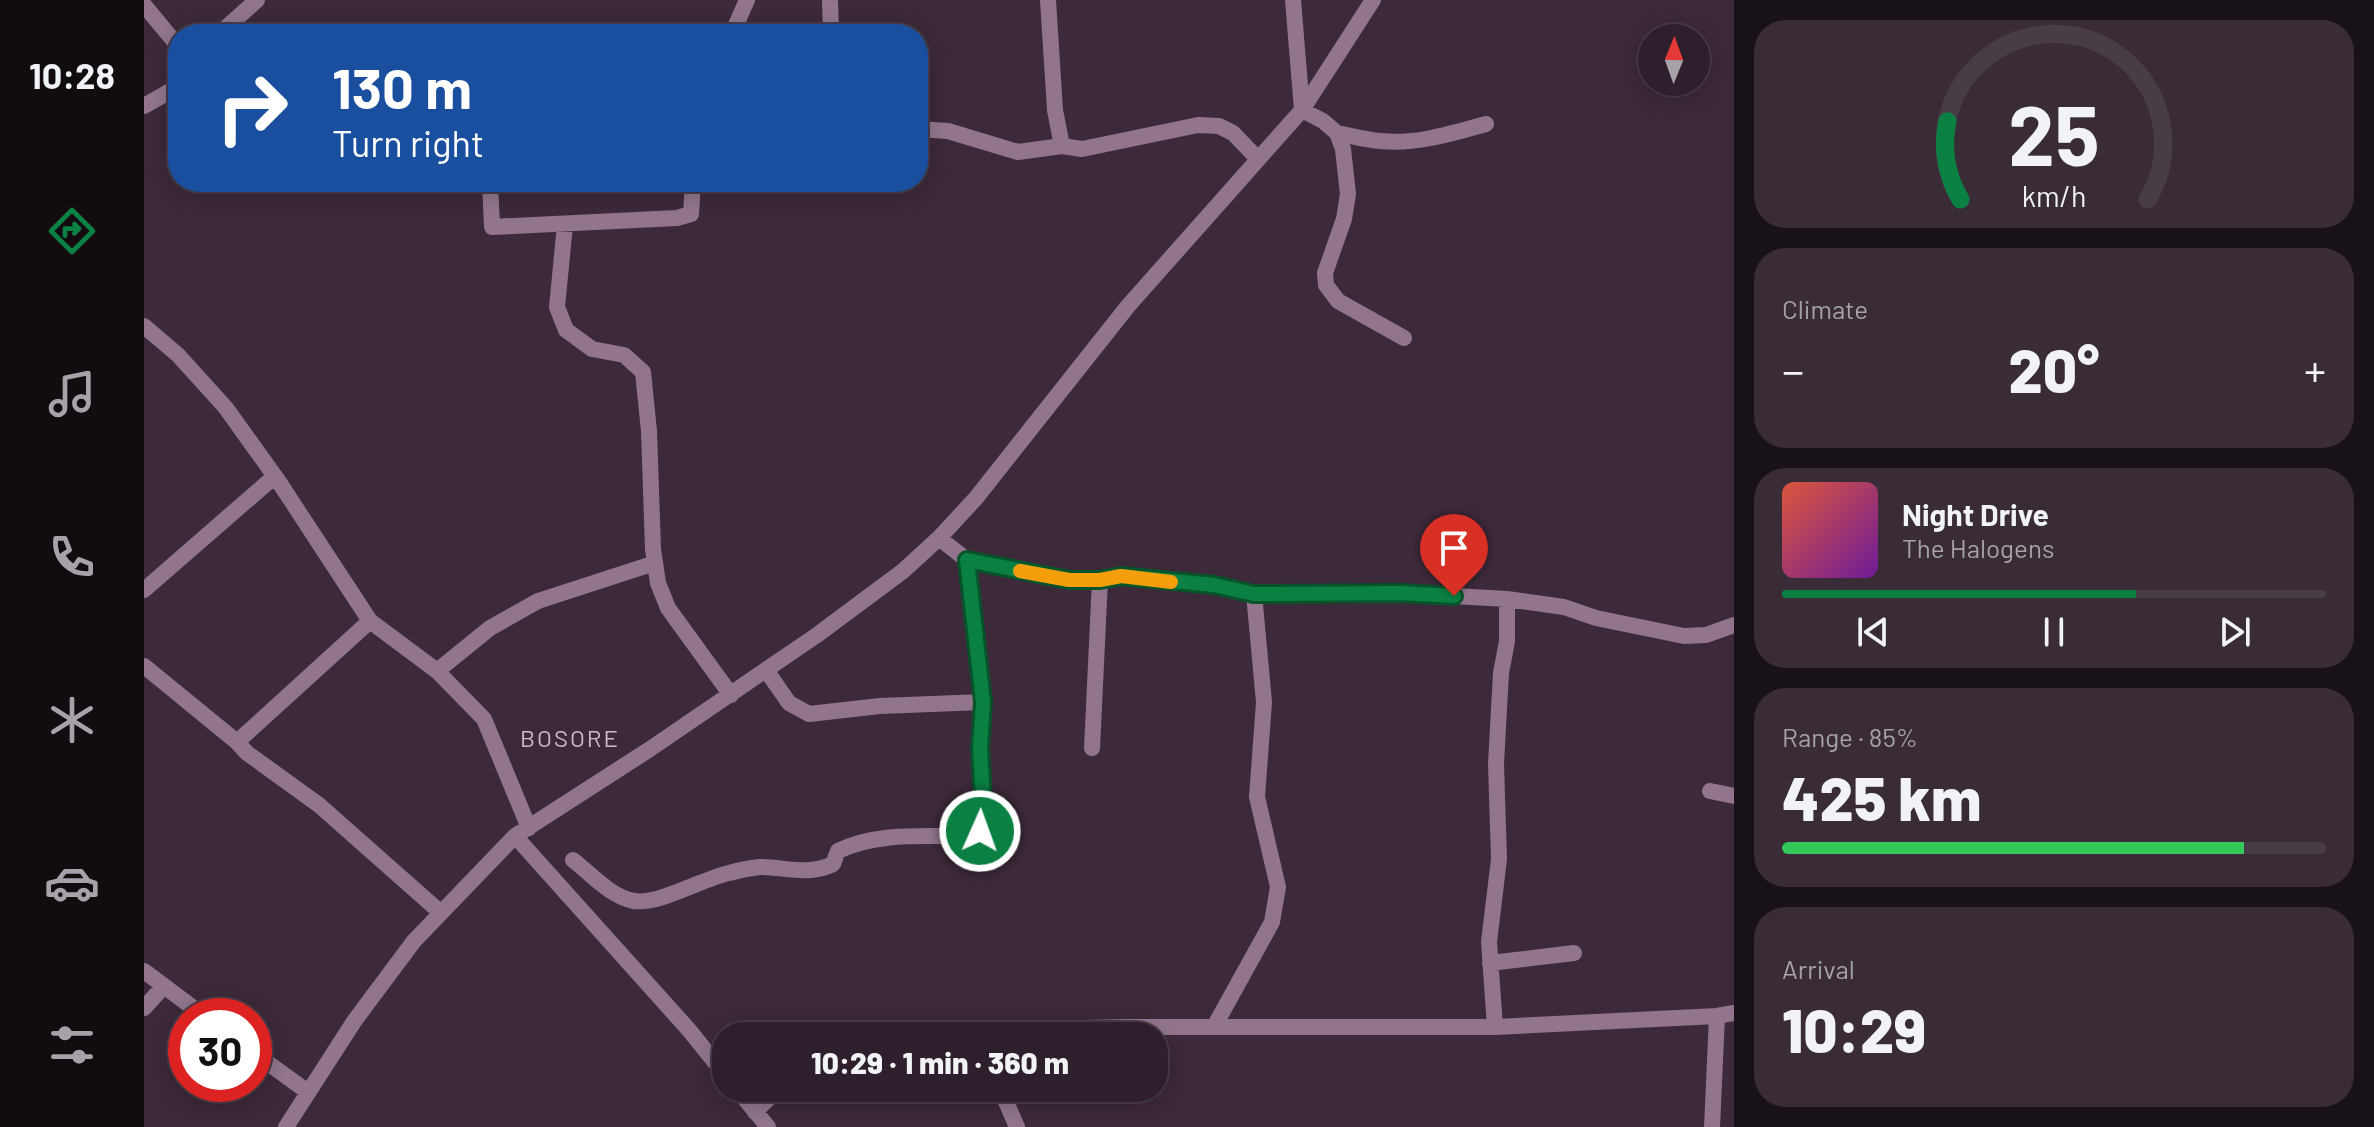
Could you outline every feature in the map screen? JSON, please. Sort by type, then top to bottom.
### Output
[{"type":"street","points":[[230,24],[257,0]]},
{"type":"street","points":[[736,24],[747,0]]},
{"type":"street","points":[[830,0],[831,24]]},
{"type":"street","points":[[1048,0],[1055,110],[1062,146]]},
{"type":"street","points":[[1293,0],[1302,110]]},
{"type":"street","points":[[286,1127],[355,1020],[414,941],[522,832],[731,695],[870,597],[939,538],[976,498],[1128,306],[1302,110],[1373,0]]},
{"type":"street","points":[[144,5],[168,34]]},
{"type":"street","points":[[144,106],[168,92]]},
{"type":"street","points":[[1302,110],[1337,133],[1343,149],[1348,194],[1344,219],[1325,273],[1326,285],[1338,301],[1404,338]]},
{"type":"street","points":[[1337,133],[1381,141],[1401,141],[1486,124]]},
{"type":"street","points":[[928,130],[948,131],[1018,152],[1062,146],[1082,149],[1198,125],[1219,126],[1233,133],[1257,158]]},
{"type":"street","points":[[490,192],[492,227],[677,218],[691,214],[692,192]]},
{"type":"street","points":[[565,225],[557,307],[566,330],[592,349],[624,355],[643,372],[658,583],[668,608],[731,695]]},
{"type":"street","points":[[144,326],[178,355],[226,408],[275,476],[370,621],[437,671],[484,719],[522,832],[712,1059]]},
{"type":"street","points":[[144,590],[275,476]]},
{"type":"street","points":[[939,538],[967,560],[1069,580],[1121,576],[1214,585],[1254,594],[1400,593],[1507,599],[1564,607],[1596,618],[1684,636],[1706,635],[1734,625]]},
{"type":"street","points":[[573,860],[620,897],[638,902],[736,871],[759,867],[798,871],[823,869],[833,864],[838,851],[854,843],[884,838],[972,836],[980,831],[984,817],[980,756],[983,702],[967,560]]},
{"type":"street","points":[[437,671],[490,628],[538,601],[655,563]]},
{"type":"street","points":[[1092,748],[1100,580]]},
{"type":"street","points":[[1214,1027],[1272,922],[1278,887],[1257,797],[1264,702],[1254,594]]},
{"type":"street","points":[[1495,1027],[1489,942],[1499,859],[1496,764],[1501,673],[1507,641],[1507,599]]},
{"type":"street","points":[[237,742],[356,630],[370,621]]},
{"type":"street","points":[[144,666],[247,753],[319,805],[440,912]]},
{"type":"street","points":[[766,670],[789,703],[809,714],[880,706],[983,702]]},
{"type":"street","points":[[1710,791],[1734,796]]},
{"type":"street","points":[[1490,963],[1574,953]]},
{"type":"street","points":[[144,971],[180,998]]},
{"type":"street","points":[[144,1008],[164,986]]},
{"type":"street","points":[[1168,1028],[1495,1027],[1726,1015],[1712,1127]]},
{"type":"street","points":[[272,1066],[308,1092]]},
{"type":"street","points":[[747,1102],[768,1127]]},
{"type":"street","points":[[755,1112],[765,1102]]},
{"type":"street","points":[[1006,1102],[1017,1127]]},
{"type":"slow traffic","points":[[1020,571],[1069,580],[1121,576],[1171,582]]},
{"type":"district","name":"BOSORE","points":[[570,739]]},
{"type":"route","points":[[980,831],[984,817],[980,770],[983,702],[967,560],[1069,580],[1121,576],[1214,585],[1254,594],[1400,593],[1454,596]]}]
